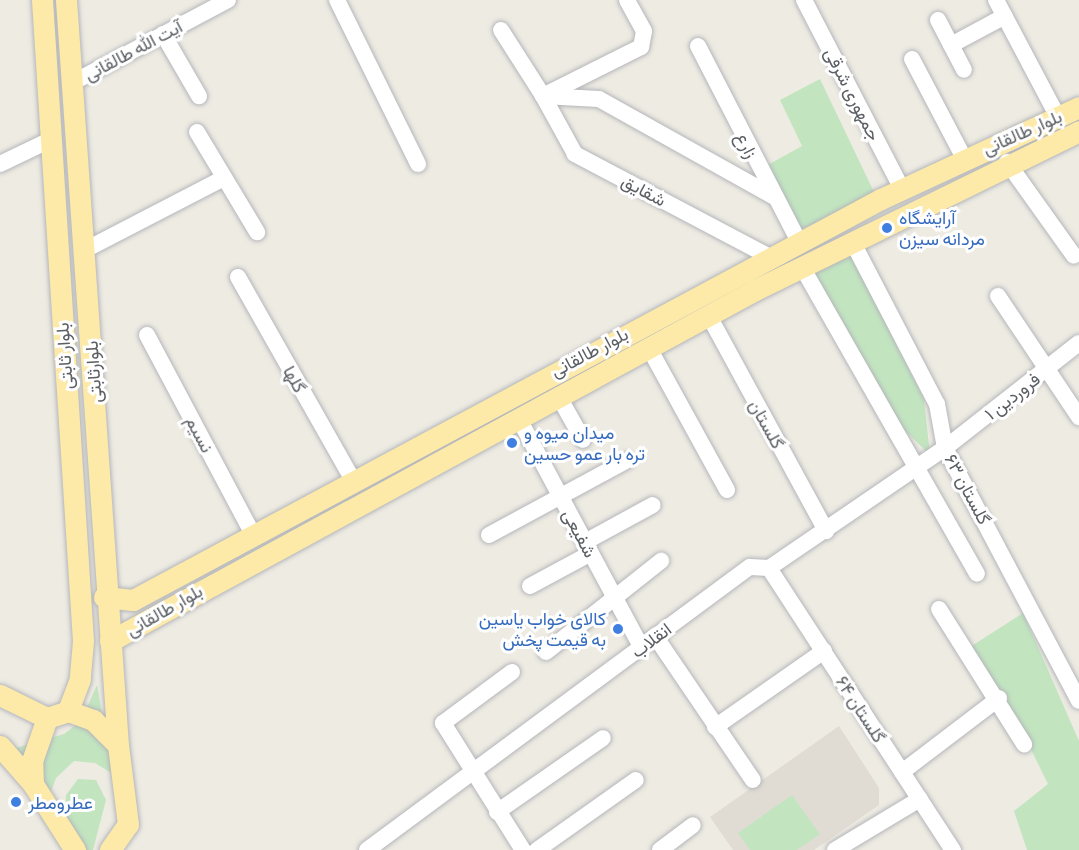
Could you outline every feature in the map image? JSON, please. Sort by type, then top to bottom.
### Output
[{"type":"main road","name":"بلوار ثابتی","points":[[42,0],[83,641],[80,679],[68,711]]},
{"type":"main road","name":"بلوارثابتی","points":[[66,0],[104,597],[128,824]]},
{"type":"main road","name":"بلوار طالقانی","points":[[104,597],[133,600],[799,242],[964,158],[1079,107]]},
{"type":"main road","name":"بلوار طالقانی","points":[[110,641],[142,621],[709,315],[1007,162],[1079,131]]},
{"type":"main road","points":[[58,250],[84,261]]},
{"type":"main road","points":[[58,273],[84,261]]},
{"type":"main road","points":[[133,600],[130,614],[142,621]]},
{"type":"main road","points":[[0,695],[47,718],[68,711],[93,720],[118,745]]},
{"type":"main road","points":[[33,783],[32,761],[47,718]]},
{"type":"main road","points":[[1,748],[33,783],[70,847]]},
{"type":"main road","points":[[110,850],[128,824]]},
{"type":"main road","points":[[128,824],[134,850]]},
{"type":"street","points":[[338,0],[418,164]]},
{"type":"street","points":[[543,96],[641,47],[644,31],[627,0]]},
{"type":"street","name":"جمهوری شرقی","points":[[804,0],[902,189]]},
{"type":"street","points":[[996,0],[1058,117]]},
{"type":"street","name":"آیت الله طالقانی","points":[[70,84],[220,2]]},
{"type":"street","points":[[951,45],[1005,16]]},
{"type":"street","points":[[938,20],[964,70]]},
{"type":"street","name":"شقایق","points":[[501,30],[543,96],[575,154],[770,258]]},
{"type":"street","points":[[164,34],[199,96]]},
{"type":"street","name":"زارع","points":[[698,46],[799,242]]},
{"type":"street","points":[[912,59],[964,158]]},
{"type":"street","points":[[543,96],[599,99],[774,197]]},
{"type":"street","points":[[197,132],[257,232]]},
{"type":"street","points":[[0,164],[50,140]]},
{"type":"street","points":[[1007,162],[1074,256]]},
{"type":"street","points":[[84,261],[224,178]]},
{"type":"street","name":"گلستان ۶۳","points":[[852,241],[937,404],[945,448],[1079,701]]},
{"type":"street","name":"گلستان ۶۳","points":[[802,267],[913,470],[977,574]]},
{"type":"street","name":"گلها","points":[[238,278],[353,480]]},
{"type":"street","points":[[998,296],[1079,417]]},
{"type":"street","name":"گلستان","points":[[709,315],[826,531]]},
{"type":"street","name":"نسیم","points":[[147,335],[253,534]]},
{"type":"street","name":"فروردین ۱","points":[[945,448],[1079,343]]},
{"type":"street","points":[[649,348],[727,490]]},
{"type":"street","points":[[559,397],[583,440]]},
{"type":"street","name":"شفیعی","points":[[519,419],[641,647]]},
{"type":"street","name":"انقلاب","points":[[366,850],[750,567],[769,567],[826,531],[945,448]]},
{"type":"street","points":[[489,534],[626,461]]},
{"type":"street","points":[[530,586],[653,505]]},
{"type":"street","points":[[546,652],[662,561]]},
{"type":"street","name":"گلستان ۶۴","points":[[769,567],[953,850]]},
{"type":"street","points":[[939,609],[999,698],[1024,744]]},
{"type":"street","points":[[655,636],[753,780]]},
{"type":"street","points":[[715,727],[824,651]]},
{"type":"street","points":[[512,672],[442,723],[471,774],[523,850]]},
{"type":"street","points":[[902,772],[999,698]]},
{"type":"street","points":[[497,812],[603,738]]},
{"type":"street","points":[[537,850],[636,780]]},
{"type":"street","points":[[835,850],[920,799]]},
{"type":"street","points":[[660,850],[693,825]]},
{"type":"shaded area","points":[[839,726],[879,788],[879,805],[814,850],[733,850],[710,817]]},
{"type":"green space","points":[[820,79],[874,192],[798,232],[764,167],[802,146],[780,100]]},
{"type":"green space","points":[[849,251],[924,399],[930,455],[892,418],[812,270]]},
{"type":"green space","points":[[1023,613],[1079,741],[1079,850],[1027,850],[1014,811],[1048,784],[1010,707],[970,647]]},
{"type":"green space","points":[[97,685],[113,774],[95,763],[74,761],[56,778],[48,800],[9,750],[64,734],[81,721]]},
{"type":"green space","points":[[78,779],[96,780],[106,800],[93,850],[72,850],[64,825],[66,795]]},
{"type":"green space","points":[[792,795],[820,834],[797,850],[750,850],[738,833]]},
{"type":"place","name":"آرایشگاه مردانه سیزن","points":[[887,228]]},
{"type":"place","name":"میدان میوه و تره بار عمو حسین","points":[[512,443]]},
{"type":"place","name":"کالای خواب یاسین به قیمت پخش","points":[[618,629]]},
{"type":"place","name":"عطرومطر","points":[[16,802]]}]
